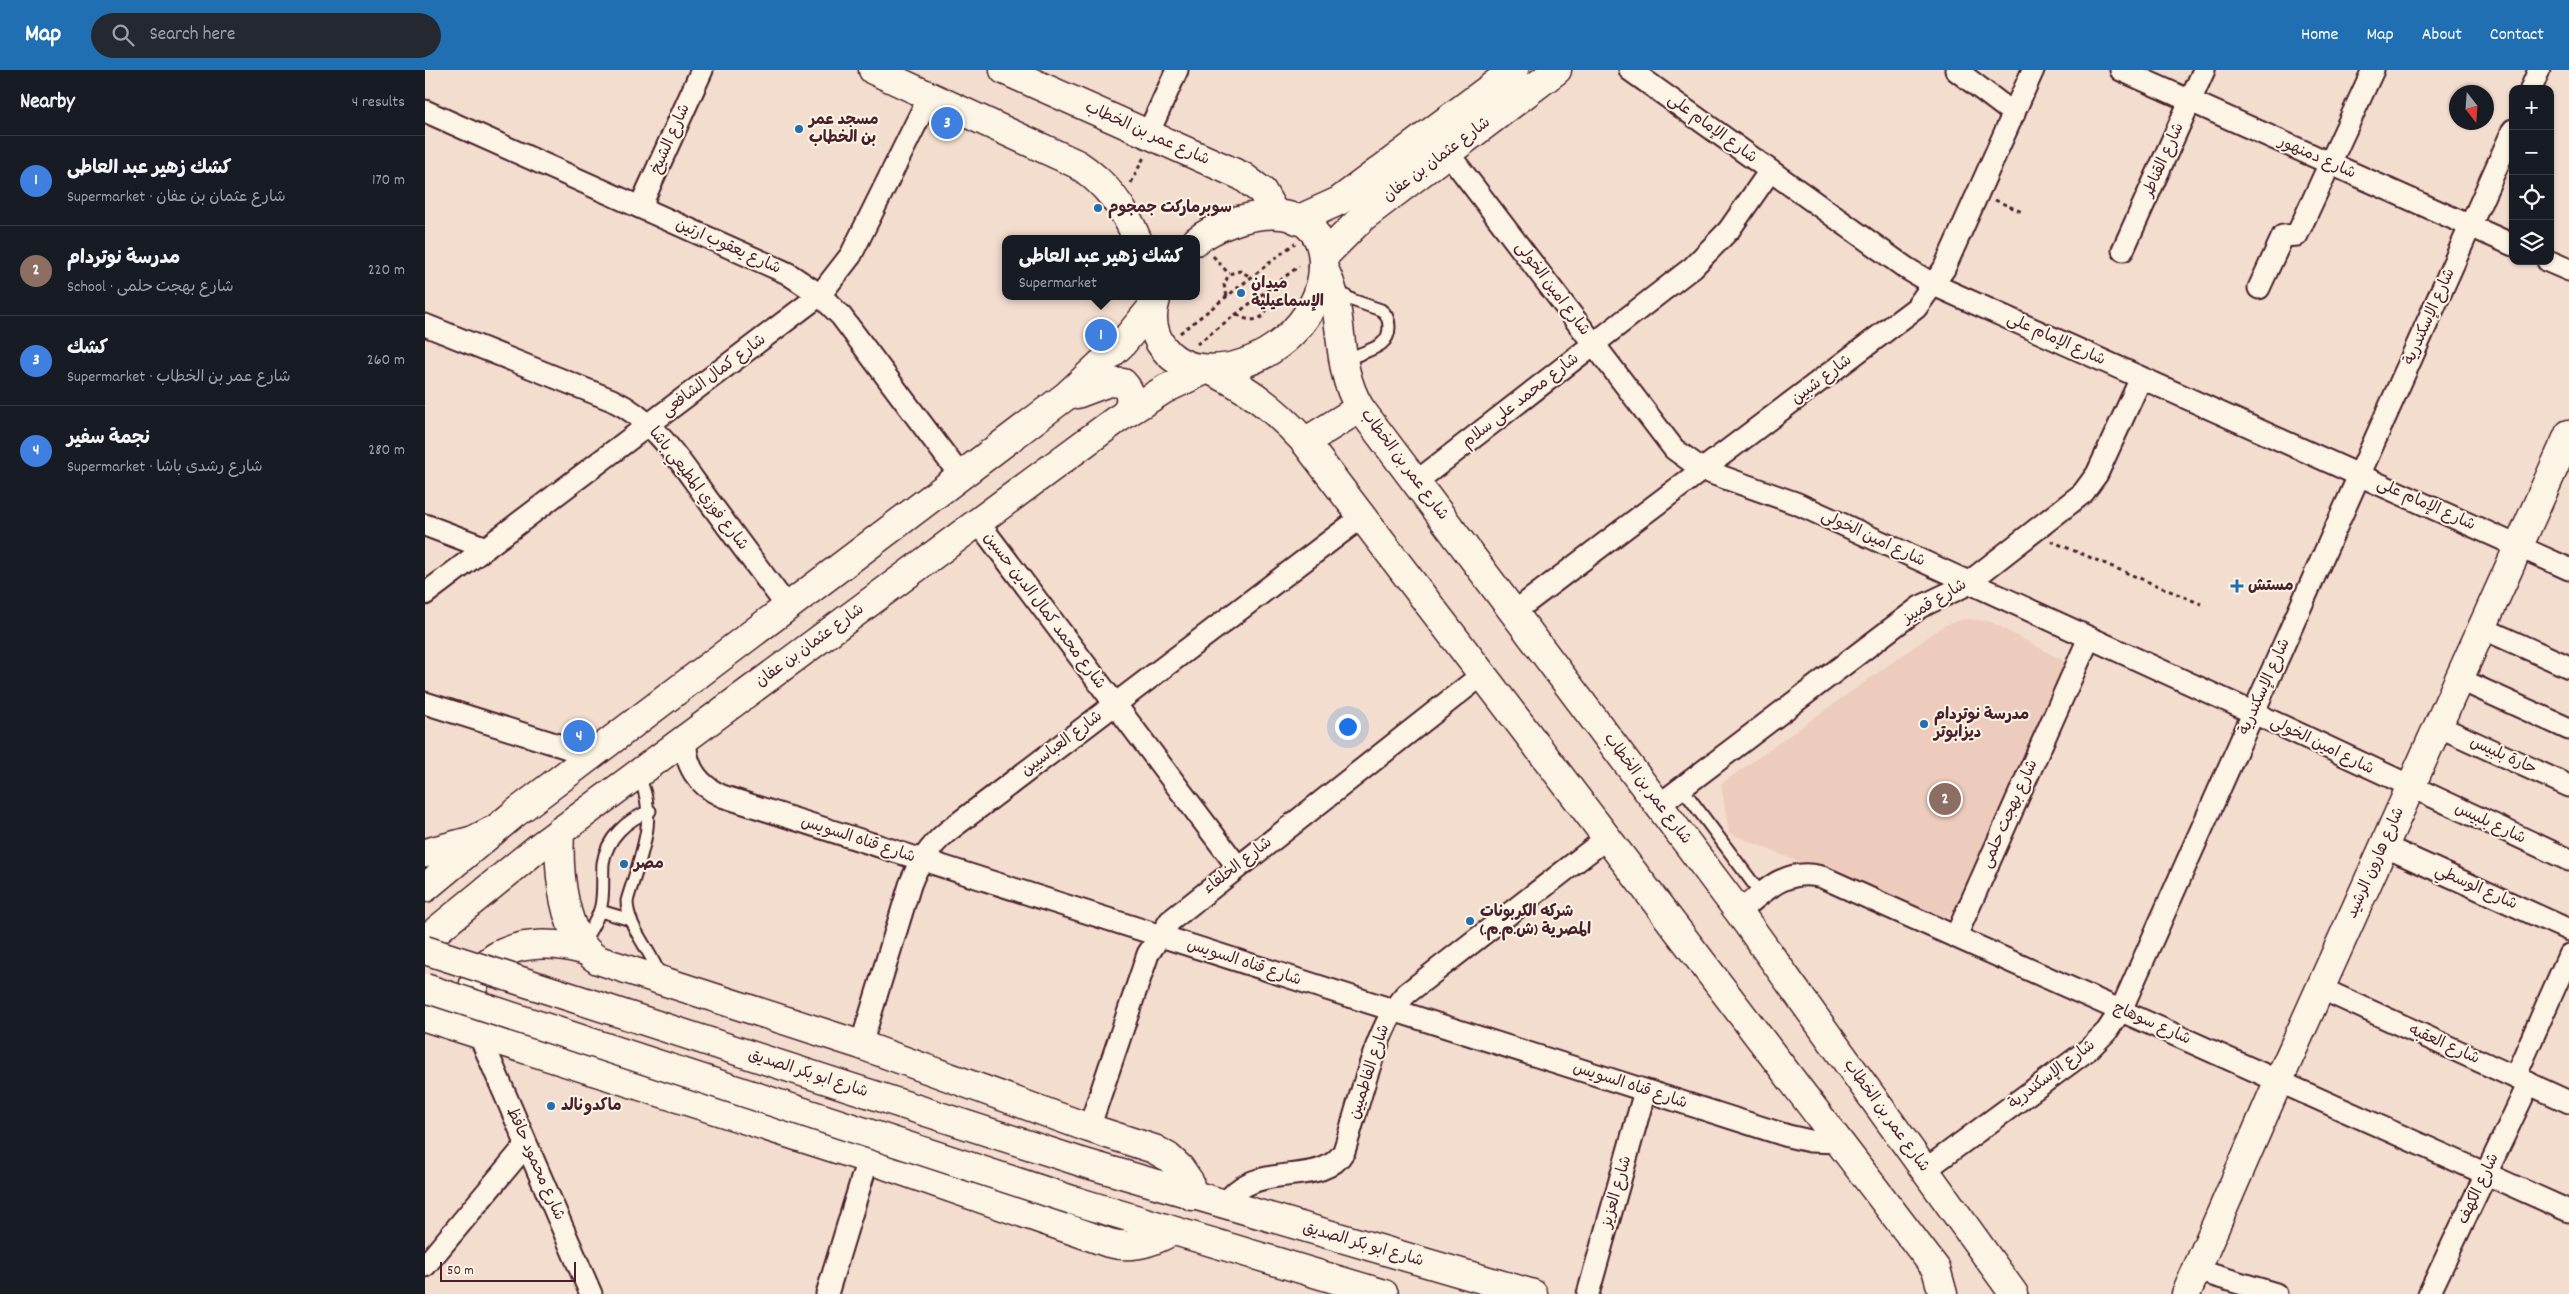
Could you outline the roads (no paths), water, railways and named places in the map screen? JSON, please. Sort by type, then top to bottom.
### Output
[{"type":"main road","points":[[873,70],[1069,159],[1099,180],[1120,204],[1135,235]]},
{"type":"main road","name":"شارع عمر بن الخطاب","points":[[1005,70],[1248,179],[1263,191],[1312,246],[1339,314],[1342,363],[1360,408],[1739,912],[2014,1294]]},
{"type":"main road","name":"شارع عثمان بن عفان","points":[[1312,246],[1339,201],[1514,70]]},
{"type":"main road","name":"شارع عثمان بن عفان","points":[[1312,246],[1363,216],[1557,70]]},
{"type":"main road","points":[[1200,239],[1231,222],[1253,216],[1312,246],[1318,290],[1301,322],[1286,339],[1266,352],[1245,362],[1222,368],[1207,369]]},
{"type":"main road","points":[[425,888],[491,831],[786,605],[1055,403],[1104,362],[1155,300]]},
{"type":"main road","points":[[1156,300],[1153,326],[1169,353],[1221,375],[1260,401],[1305,442],[1936,1269],[1943,1294]]},
{"type":"main road","name":"شارع عثمان بن عفان","points":[[425,940],[560,831],[1125,414],[1165,389],[1207,369]]},
{"type":"main road","points":[[1055,403],[1104,383],[1119,382],[1126,386],[1130,394],[1131,402],[1125,414]]},
{"type":"main road","points":[[1305,442],[1360,408]]},
{"type":"main road","name":"شارع هارون الرشيد","points":[[2191,1282],[2320,988],[2569,434]]},
{"type":"main road","points":[[425,853],[474,840],[491,831]]},
{"type":"main road","points":[[560,831],[562,885],[569,916],[584,948],[597,960],[861,1045],[1089,1128],[1154,1149],[1168,1157],[1185,1174],[1192,1196]]},
{"type":"main road","points":[[479,1034],[472,1015],[475,985],[484,968],[499,954],[517,946],[537,944],[557,944],[584,948]]},
{"type":"main road","name":"شارع ابو بكر الصديق","points":[[425,950],[1081,1162],[1192,1196],[1533,1294]]},
{"type":"main road","points":[[425,988],[1072,1200],[1384,1294]]},
{"type":"main road","points":[[425,1017],[869,1159],[1117,1245],[1143,1244],[1172,1231]]},
{"type":"street","name":"شارع الشيخ","points":[[640,207],[702,70]]},
{"type":"street","points":[[1151,135],[1177,70]]},
{"type":"street","name":"شارع الإمام على","points":[[1630,70],[1934,286],[2569,570]]},
{"type":"street","points":[[1956,70],[2014,114]]},
{"type":"street","name":"شارع شبين","points":[[1514,612],[1909,314],[1934,286],[2033,70]]},
{"type":"street","name":"شارع دمنهور","points":[[2121,70],[2509,243]]},
{"type":"street","name":"شارع القناطر","points":[[2123,250],[2204,70]]},
{"type":"street","points":[[2259,288],[2283,236],[2297,235],[2373,70]]},
{"type":"street","points":[[2533,85],[2539,70]]},
{"type":"street","name":"شارع كمال الشافعى","points":[[425,594],[820,295],[851,256],[929,95]]},
{"type":"street","name":"شارع يعقوب ارتين","points":[[425,111],[787,273],[820,295],[841,316],[960,475]]},
{"type":"street","name":"شارع الإسكندرية","points":[[1925,1170],[2089,1049],[2107,1031],[2121,1010],[2509,139]]},
{"type":"street","name":"شارع امين الخولى","points":[[1447,152],[1674,448],[1703,470],[1798,504],[2254,713],[2410,788]]},
{"type":"street","name":"شارع محمد على سلام","points":[[1416,482],[1703,259],[1729,230],[1770,170]]},
{"type":"street","points":[[2554,264],[2569,270]]},
{"type":"street","name":"شارع فوزي المطيعي باشا","points":[[425,324],[612,400],[635,414],[649,425],[671,450],[786,605]]},
{"type":"street","name":"شارع قمبيز","points":[[1659,805],[1921,607],[1968,582],[2078,498],[2093,481],[2141,378]]},
{"type":"street","name":"شارع العباسيين","points":[[861,1045],[910,885],[922,860],[948,831],[1363,516]]},
{"type":"street","name":"شارع محمد كمال الدين حسين","points":[[978,522],[1237,866]]},
{"type":"street","points":[[425,525],[486,548]]},
{"type":"street","points":[[2482,628],[2569,667]]},
{"type":"street","name":"شارع بهجت حلمى","points":[[1956,936],[2089,638]]},
{"type":"street","name":"شارع الخلفاء","points":[[1089,1128],[1145,963],[1158,936],[1176,914],[1483,674]]},
{"type":"street","points":[[2459,680],[2569,729]]},
{"type":"street","points":[[425,703],[590,756]]},
{"type":"street","name":"حارة بلبيس","points":[[2437,726],[2569,786]]},
{"type":"street","name":"شارع قناه السويس","points":[[686,738],[686,753],[690,767],[698,780],[715,793],[1795,1138],[1817,1142],[1839,1142]]},
{"type":"street","name":"شارع بلبيس","points":[[2410,788],[2569,860]]},
{"type":"street","name":"شارع الفاطميين","points":[[1225,1205],[1232,1192],[1256,1181],[1290,1173],[1320,1171],[1332,1166],[1341,1157],[1384,1027],[1392,1010],[1406,994],[1607,837]]},
{"type":"street","name":"شارع الوسطي","points":[[2384,846],[2569,930]]},
{"type":"street","name":"شارع سوهاج","points":[[1739,912],[1773,884],[1789,877],[1814,875],[1956,936],[2569,1210]]},
{"type":"street","name":"شارع الكهف","points":[[2429,1294],[2486,1173],[2569,955]]},
{"type":"street","name":"شارع العقبه","points":[[2320,988],[2569,1102]]},
{"type":"street","name":"شارع محمود حافظ","points":[[479,1034],[591,1294]]},
{"type":"street","name":"شارع العزيز","points":[[1589,1294],[1645,1090]]},
{"type":"street","points":[[425,1266],[526,1145]]},
{"type":"street","points":[[827,1294],[869,1159]]},
{"type":"street","points":[[2191,1282],[2276,1294]]},
{"type":"lane","points":[[1312,246],[1353,300],[1381,310],[1389,323],[1389,336],[1383,344],[1358,353],[1342,363]]},
{"type":"lane","points":[[637,774],[645,789],[650,811],[647,832],[627,901],[631,920],[653,956],[661,981]]},
{"type":"lane","points":[[1682,788],[1761,894]]},
{"type":"lane","points":[[584,948],[600,911],[603,892],[603,863],[608,848],[616,834],[628,822],[650,811]]},
{"type":"lane","points":[[600,911],[631,920]]},
{"type":"place","name":"كشك","points":[[947,123]]},
{"type":"place","name":"مسجد عمر بن الخطاب","points":[[799,129]]},
{"type":"place","name":"سوبرماركت جمجوم","points":[[1098,208]]},
{"type":"place","name":"ميدان الإسماعيلية","points":[[1241,293]]},
{"type":"place","name":"كشك زهير عبد العاطى","points":[[1101,335]]},
{"type":"place","name":"مستش","points":[[2237,586]]},
{"type":"place","name":"مدرسة نوتردام ديزابوتر","points":[[1924,724]]},
{"type":"place","name":"نجمة سفير","points":[[579,736]]},
{"type":"place","name":"مدرسة نوتردام","points":[[1945,799]]},
{"type":"place","name":"مصر","points":[[624,864]]},
{"type":"place","name":"شركه الكربونات المصرية (ش.م.م.)","points":[[1470,921]]},
{"type":"place","name":"ماكدونالد","points":[[551,1106]]}]
